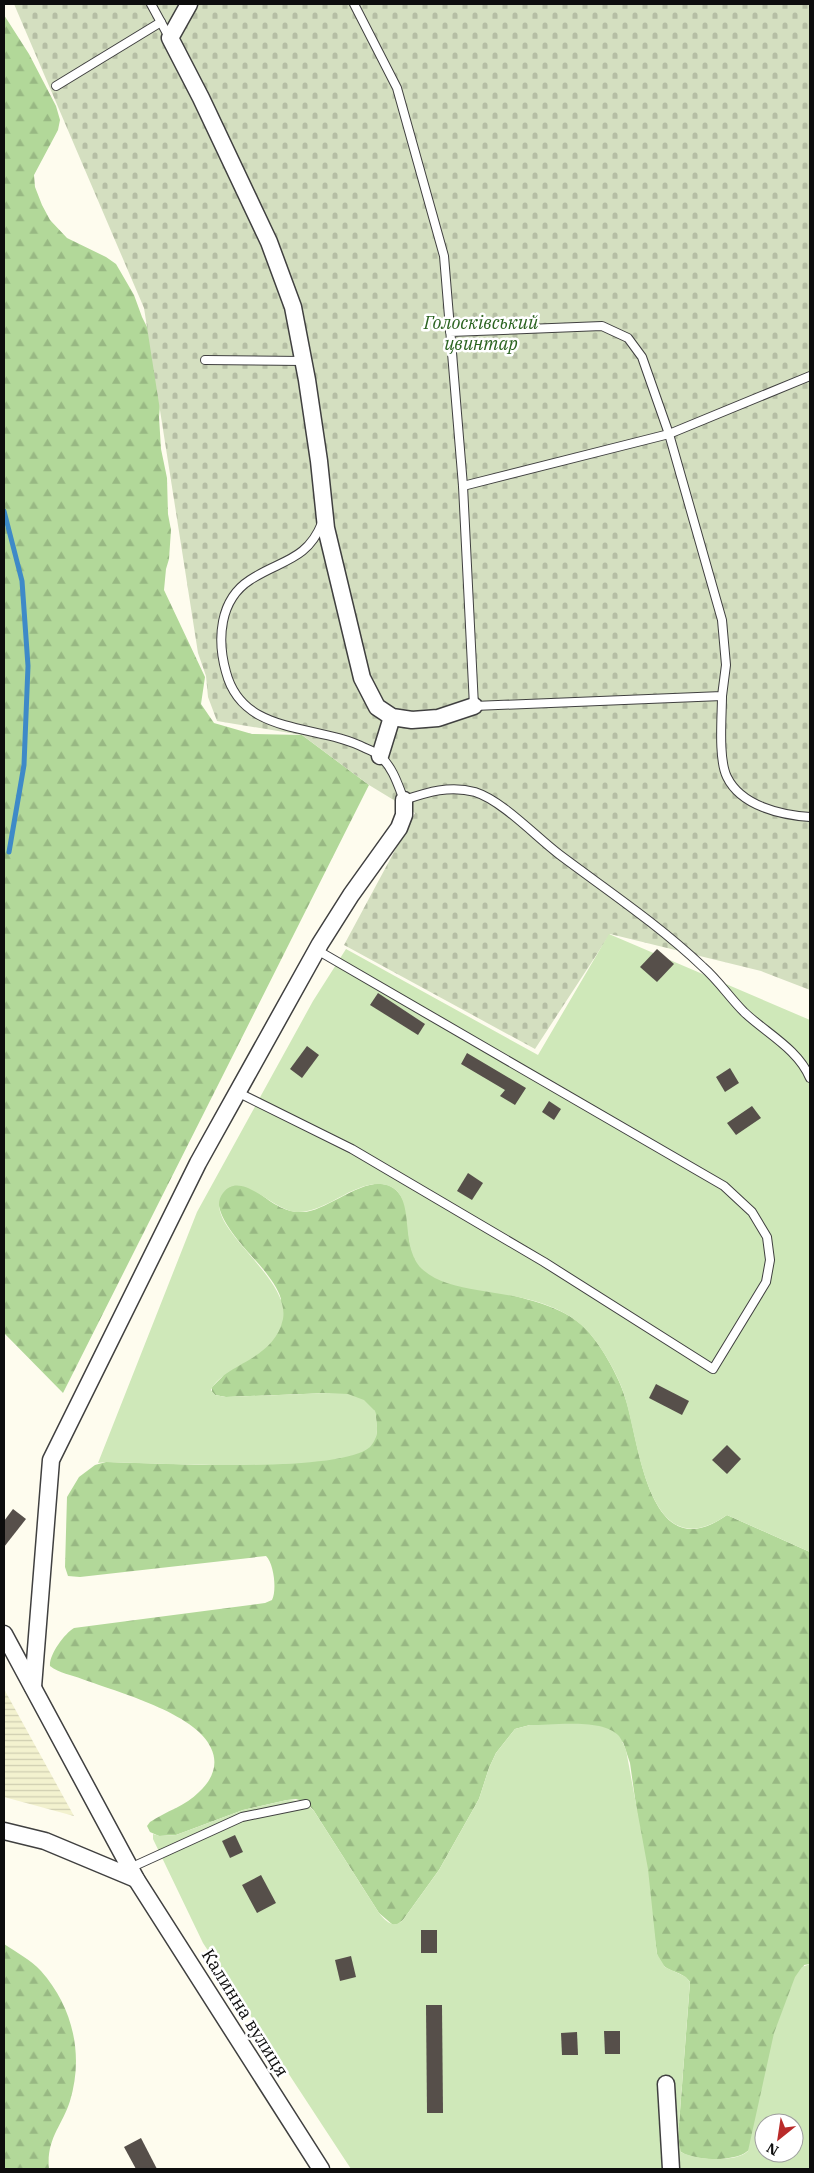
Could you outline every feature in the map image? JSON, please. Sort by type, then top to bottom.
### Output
[{"type":"street","points":[[189,4],[170,38],[201,98],[269,242],[293,307],[319,461],[326,528],[362,678],[377,707],[392,717],[412,720],[438,718],[474,706]]},
{"type":"street","points":[[380,756],[392,717]]},
{"type":"street","points":[[33,1687],[51,1460],[198,1163],[317,950],[351,894],[399,828],[404,815],[404,800]]},
{"type":"street","name":"Калинна вулиця","points":[[4,1634],[133,1873],[321,2169]]},
{"type":"street","points":[[4,1831],[45,1841],[133,1873]]},
{"type":"street","points":[[666,2084],[671,2169]]},
{"type":"lane","points":[[151,4],[170,38]]},
{"type":"lane","points":[[354,4],[397,88],[444,256],[463,486],[474,706],[722,696]]},
{"type":"lane","points":[[56,86],[161,22]]},
{"type":"lane","points":[[450,332],[602,326],[628,338],[642,357],[669,434],[722,620],[726,664],[722,696],[723,761],[726,777],[748,800],[764,808],[781,814],[810,817]]},
{"type":"lane","points":[[205,360],[303,361]]},
{"type":"lane","points":[[463,486],[669,434],[810,376]]},
{"type":"lane","points":[[324,514],[317,536],[301,554],[250,579],[239,588],[230,601],[223,618],[220,636],[221,656],[227,677],[237,696],[248,708],[262,718],[353,742],[380,756],[390,767],[404,800],[434,790],[456,789],[476,792],[501,807],[558,853],[637,911],[704,967],[744,1012],[792,1053],[810,1078]]},
{"type":"lane","points":[[238,1092],[352,1149],[544,1262],[713,1369],[766,1282],[770,1260],[767,1237],[752,1212],[724,1186],[317,950]]},
{"type":"lane","points":[[133,1873],[242,1817],[306,1804]]},
{"type":"green space","name":"Голосківський цвинтар","points":[[14,4],[810,4],[810,990],[761,971],[610,934],[535,1049],[344,945],[415,813],[369,785],[302,735],[217,721],[208,697],[206,676],[198,653],[144,308]]},
{"type":"green space","points":[[4,15],[29,54],[56,106],[60,120],[58,130],[34,175],[35,187],[42,205],[50,220],[67,238],[116,264],[134,295],[154,341],[162,381],[159,417],[161,449],[167,478],[168,514],[171,530],[164,590],[205,677],[201,704],[214,723],[252,734],[302,735],[369,785],[63,1393],[4,1333]]},
{"type":"green space","points":[[609,934],[810,1020],[810,1552],[727,1515],[701,1528],[681,1527],[665,1515],[653,1496],[644,1472],[621,1386],[609,1362],[584,1327],[557,1309],[542,1303],[510,1295],[470,1289],[441,1281],[428,1274],[415,1259],[408,1235],[403,1200],[389,1186],[378,1184],[355,1190],[308,1211],[296,1212],[277,1205],[248,1188],[230,1187],[223,1193],[219,1206],[223,1220],[274,1286],[282,1303],[283,1319],[278,1333],[270,1344],[260,1353],[226,1373],[211,1390],[215,1395],[226,1397],[348,1394],[364,1400],[375,1411],[377,1434],[370,1447],[352,1455],[323,1461],[286,1464],[98,1463],[197,1212],[313,1001],[346,949],[538,1055]]},
{"type":"green space","points":[[238,1184],[246,1186],[274,1204],[292,1211],[303,1212],[314,1210],[367,1186],[380,1184],[391,1187],[401,1196],[405,1204],[411,1248],[422,1268],[545,1305],[573,1318],[589,1332],[602,1350],[619,1381],[652,1495],[664,1515],[680,1527],[701,1528],[727,1515],[810,1552],[810,1964],[804,1965],[760,2113],[754,2113],[754,2134],[750,2148],[745,2153],[727,2158],[704,2159],[693,2157],[679,2150],[678,2137],[690,1982],[663,1965],[657,1954],[630,1763],[623,1742],[530,1725],[515,1729],[496,1753],[479,1799],[439,1870],[403,1920],[393,1925],[379,1913],[314,1811],[306,1802],[296,1799],[287,1800],[243,1810],[176,1835],[159,1836],[150,1832],[147,1826],[150,1822],[194,1797],[211,1777],[214,1760],[211,1748],[203,1736],[173,1714],[134,1697],[61,1672],[50,1666],[50,1661],[58,1645],[74,1628],[265,1603],[272,1600],[274,1596],[273,1571],[266,1556],[80,1577],[68,1576],[65,1567],[67,1497],[79,1477],[95,1465],[106,1462],[207,1465],[299,1463],[376,1437],[375,1411],[328,1393],[226,1397],[215,1395],[212,1392],[212,1387],[222,1377],[281,1299],[278,1291],[263,1269],[227,1225],[220,1211],[219,1199],[224,1190]]},
{"type":"green space","points":[[4,1689],[74,1816],[4,1797]]},
{"type":"green space","points":[[577,1724],[602,1727],[612,1730],[622,1741],[626,1750],[648,1869],[657,1954],[665,1967],[686,1977],[690,1982],[678,2137],[681,2152],[696,2157],[715,2159],[742,2155],[748,2151],[754,2124],[754,2163],[804,2163],[804,2113],[756,2113],[774,2033],[795,1977],[802,1967],[810,1964],[810,2169],[351,2169],[203,1943],[153,1839],[153,1834],[160,1836],[176,1835],[243,1810],[287,1800],[303,1801],[314,1811],[379,1913],[387,1922],[396,1924],[403,1920],[439,1870],[479,1799],[496,1753],[515,1729],[530,1725]]},
{"type":"green space","points":[[4,1944],[33,1963],[52,1985],[61,2000],[73,2032],[76,2066],[74,2084],[67,2110],[52,2141],[49,2169],[4,2169]]},
{"type":"building","points":[[657,949],[674,964],[657,982],[640,967]]},
{"type":"building","points":[[378,993],[425,1024],[418,1035],[370,1005]]},
{"type":"building","points":[[307,1046],[319,1055],[302,1078],[290,1069]]},
{"type":"building","points":[[467,1053],[526,1088],[515,1105],[500,1096],[505,1090],[461,1064]]},
{"type":"building","points":[[730,1068],[739,1083],[725,1092],[716,1077]]},
{"type":"building","points":[[549,1101],[561,1109],[554,1120],[542,1112]]},
{"type":"building","points":[[752,1106],[761,1118],[736,1135],[727,1123]]},
{"type":"building","points":[[468,1173],[483,1183],[472,1200],[457,1191]]},
{"type":"building","points":[[656,1384],[689,1401],[682,1415],[649,1398]]},
{"type":"building","points":[[727,1445],[741,1459],[727,1474],[712,1460]]},
{"type":"building","points":[[13,1509],[26,1519],[4,1547],[4,1521]]},
{"type":"building","points":[[235,1835],[243,1852],[230,1858],[222,1841]]},
{"type":"building","points":[[261,1875],[276,1903],[257,1913],[242,1885]]},
{"type":"building","points":[[421,1930],[437,1930],[437,1953],[421,1953]]},
{"type":"building","points":[[351,1956],[356,1977],[340,1981],[335,1960]]},
{"type":"building","points":[[426,2005],[442,2005],[443,2113],[427,2113]]},
{"type":"building","points":[[604,2031],[620,2031],[620,2054],[605,2054]]},
{"type":"building","points":[[577,2032],[578,2055],[562,2055],[561,2033]]},
{"type":"building","points":[[141,2138],[157,2169],[136,2169],[124,2147]]},
{"type":"waterway","points":[[4,511],[22,581],[28,666],[24,765],[9,852]]}]
